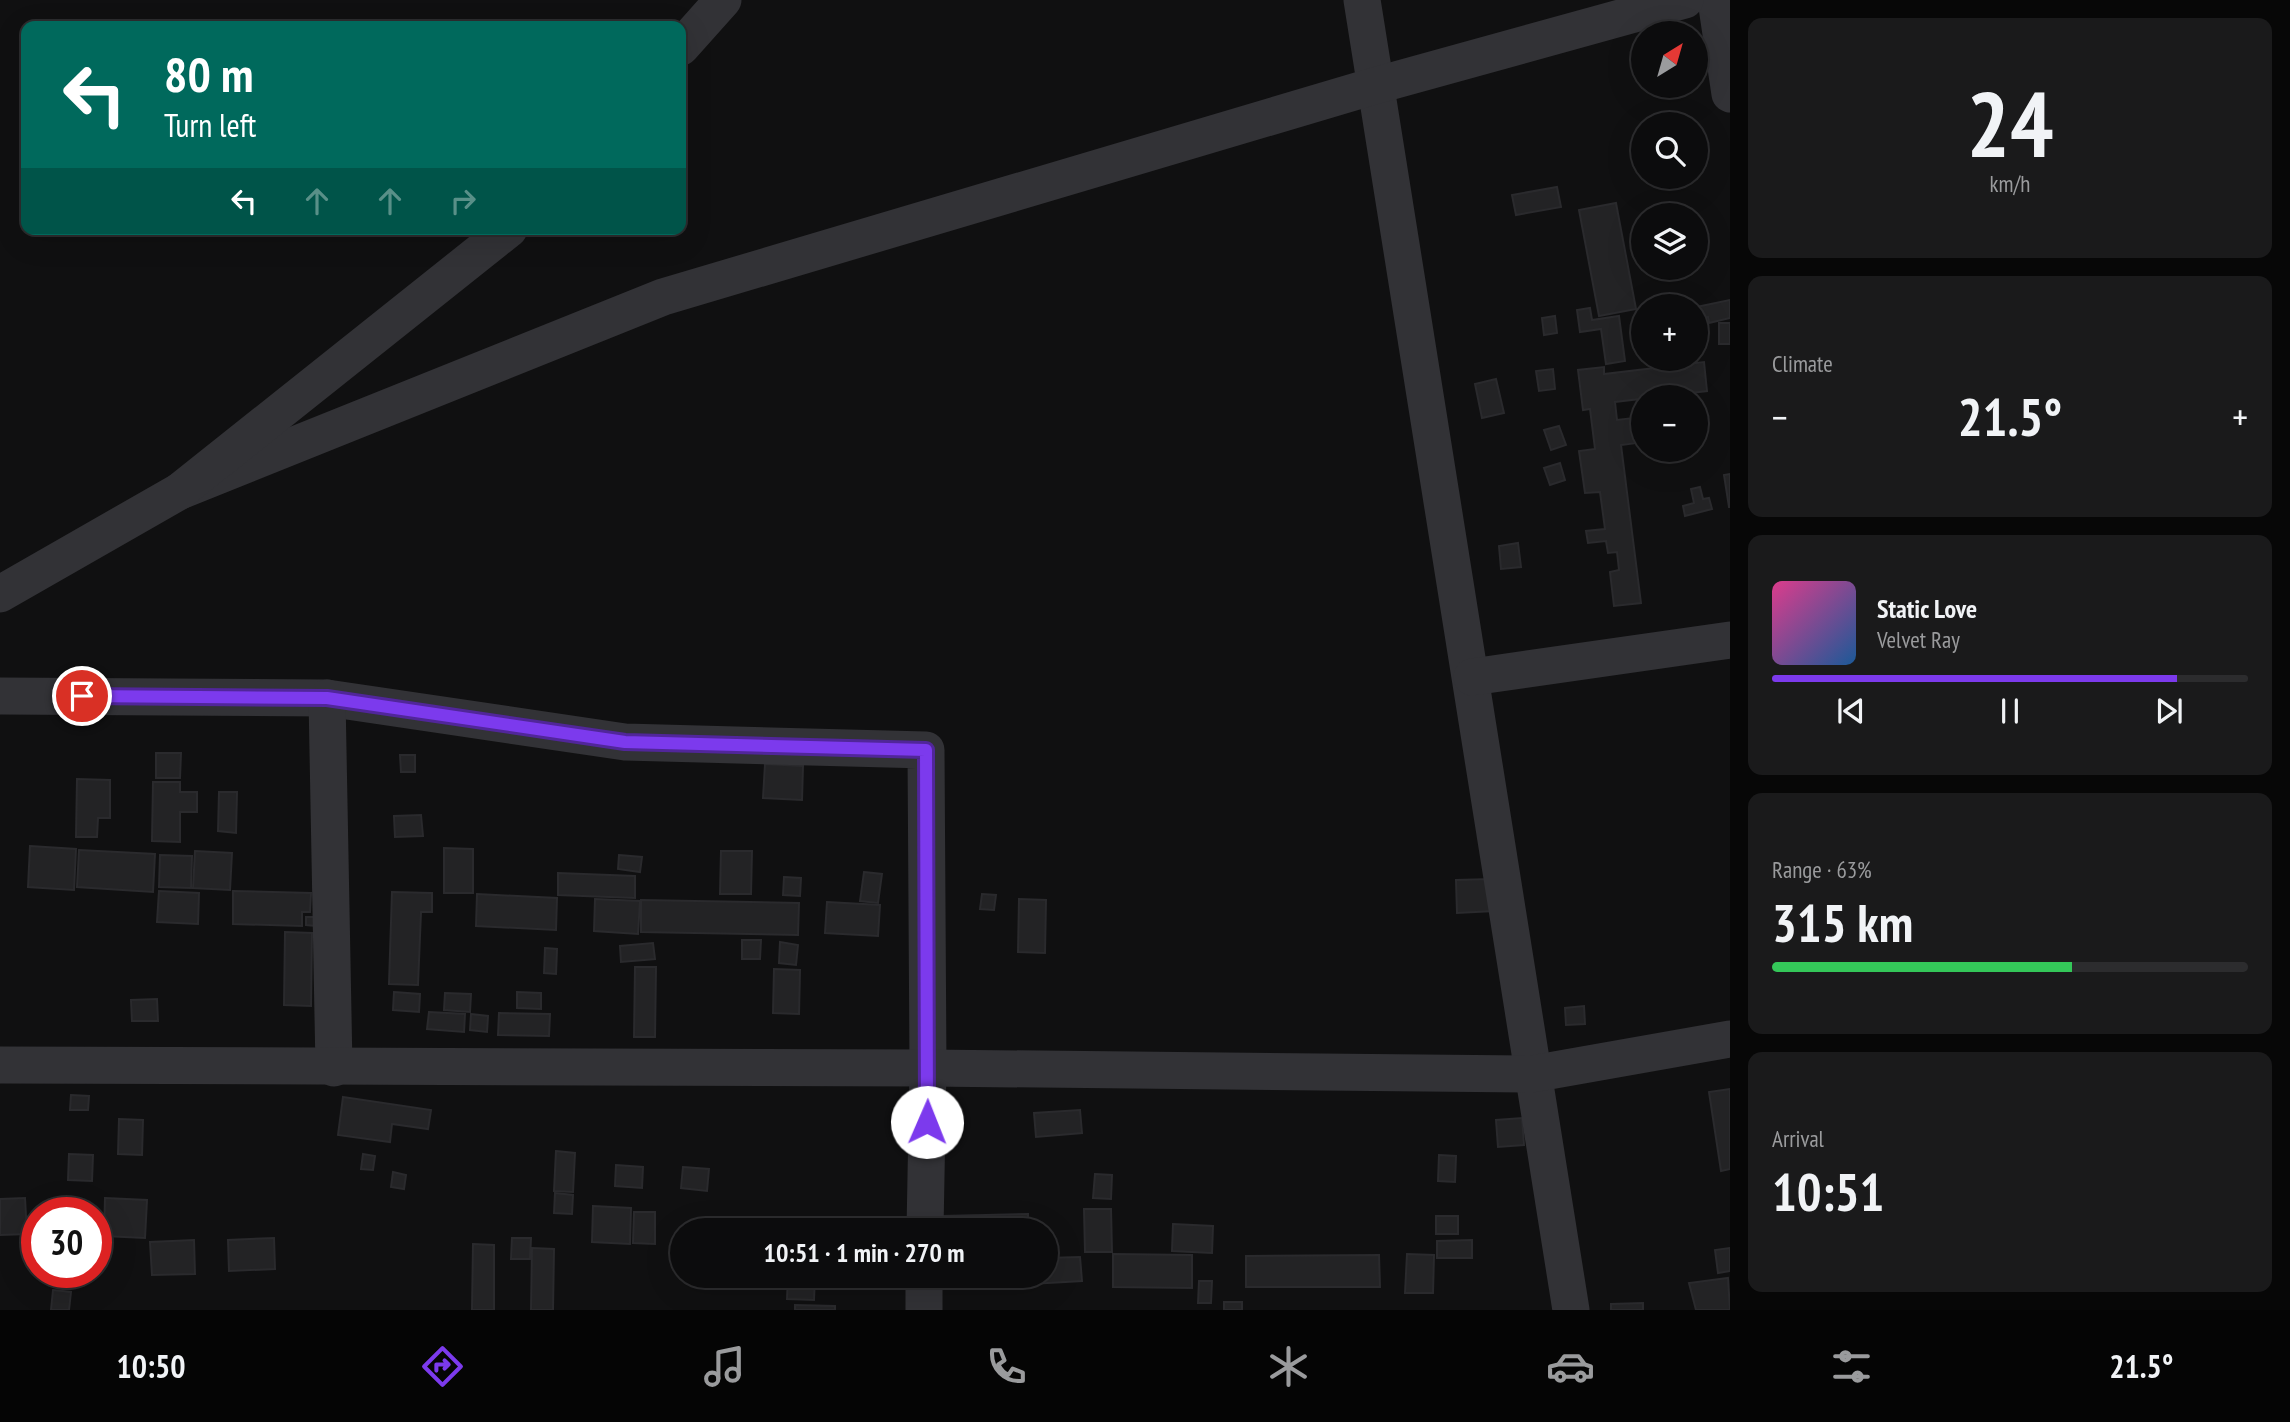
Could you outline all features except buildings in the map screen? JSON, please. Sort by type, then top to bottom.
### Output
[{"type":"street","points":[[686,41],[723,0]]},
{"type":"street","points":[[1362,0],[1571,1310]]},
{"type":"street","points":[[0,594],[180,491],[663,297],[1374,86],[1685,0]]},
{"type":"street","points":[[1716,0],[1730,94]]},
{"type":"street","points":[[180,491],[501,235]]},
{"type":"street","points":[[1472,677],[1730,640]]},
{"type":"street","points":[[0,696],[327,698],[625,742],[926,750],[928,1068],[925,1218]]},
{"type":"street","points":[[327,698],[334,1068]]},
{"type":"street","points":[[0,1065],[928,1068],[1532,1074],[1730,1039]]},
{"type":"street","points":[[924,1288],[924,1310]]},
{"type":"route","points":[[82,696],[327,698],[625,742],[926,750],[927,1122]]}]
